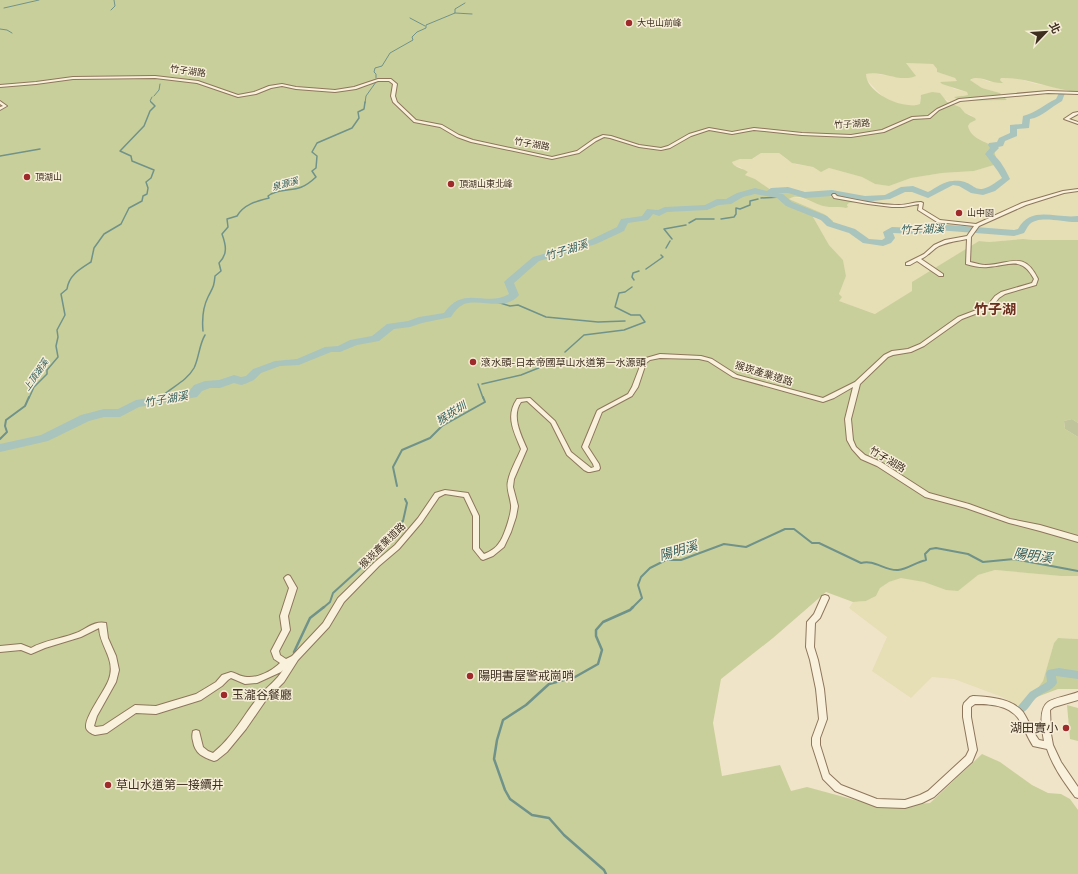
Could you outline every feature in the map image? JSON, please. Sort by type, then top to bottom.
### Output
[{"type":"street","name":"竹子湖路","points":[[0,86],[73,78],[155,77],[202,82],[238,96],[256,93],[270,87],[282,85],[311,89],[344,90],[384,79],[390,80],[395,84],[393,96],[396,102],[415,121],[441,126],[464,139],[552,158],[578,152],[603,136],[638,146],[661,149],[669,147],[690,134],[711,129],[732,133],[754,129],[802,134],[858,136],[883,131],[908,119],[929,117],[950,103],[959,100],[1048,92],[1078,93]]},
{"type":"street","points":[[0,102],[6,106],[0,109]]},
{"type":"street","points":[[1078,113],[1066,119],[1078,123]]},
{"type":"street","points":[[857,384],[886,356],[892,353],[909,351],[922,345],[960,318],[989,307],[997,297],[1004,293],[1034,284],[1036,278],[1034,274],[1028,266],[1022,263],[1002,262],[987,266],[968,263],[969,237],[974,228],[1024,204],[1064,192],[1078,190]]},
{"type":"street","points":[[834,195],[835,197],[845,199],[897,206],[921,203],[920,209],[934,219],[974,228]]},
{"type":"street","points":[[908,264],[926,255],[936,246],[947,241],[969,237]]},
{"type":"street","points":[[917,259],[941,275]]},
{"type":"street","name":"猴崁產業道路","points":[[0,649],[21,647],[31,651],[42,645],[67,639],[86,632],[97,625],[103,625],[104,638],[113,655],[114,673],[110,688],[90,721],[90,727],[95,731],[104,730],[135,709],[156,710],[198,697],[219,684],[225,677],[231,675],[245,681],[257,680],[278,670],[285,663],[295,658],[326,625],[341,600],[406,536],[420,520],[437,495],[445,492],[466,495],[476,516],[476,549],[483,557],[491,554],[502,545],[514,512],[515,506],[510,487],[511,478],[524,450],[514,416],[515,408],[519,400],[528,399],[553,422],[569,453],[590,470],[597,468],[585,447],[600,411],[630,395],[635,387],[644,362],[654,357],[698,357],[710,360],[735,376],[823,400],[831,399],[850,386],[857,384]]},
{"type":"street","name":"竹子湖路","points":[[857,384],[848,419],[849,433],[850,440],[854,448],[863,457],[879,464],[927,495],[967,506],[1009,521],[1078,539]]},
{"type":"street","points":[[285,663],[277,657],[275,651],[286,630],[284,616],[293,588],[288,578]]},
{"type":"street","points":[[825,598],[817,616],[811,622],[810,647],[820,689],[822,719],[816,738],[816,745],[826,776],[838,788],[877,803],[905,804],[922,799],[931,794],[968,759],[972,750],[966,717],[967,706],[973,700],[988,700],[1010,707],[1019,714],[1036,743],[1049,746]]},
{"type":"street","points":[[196,734],[197,746],[202,753],[214,757],[224,749],[243,726],[263,697],[281,680],[295,658]]},
{"type":"street","points":[[1078,696],[1051,704],[1046,709],[1045,724],[1049,746],[1058,766],[1078,794]]},
{"type":"shaded area","points":[[906,63],[933,64],[937,69],[937,72],[955,78],[957,81],[944,82],[954,89],[967,92],[968,95],[963,95],[960,101],[1007,100],[1000,93],[982,88],[970,80],[975,78],[990,82],[1003,82],[1000,80],[1001,78],[1016,78],[1066,91],[1078,92],[1078,240],[1023,239],[989,242],[979,241],[961,253],[913,291],[876,314],[838,301],[846,276],[843,260],[829,245],[813,217],[816,217],[828,225],[832,225],[824,214],[789,199],[792,197],[801,198],[824,206],[846,208],[849,203],[864,199],[832,197],[821,193],[806,194],[786,188],[771,190],[755,179],[745,175],[748,173],[740,167],[735,166],[732,162],[740,159],[753,159],[761,153],[779,153],[795,164],[813,167],[817,170],[823,171],[829,168],[862,177],[875,184],[889,186],[911,178],[942,173],[974,171],[994,165],[997,158],[994,154],[993,147],[972,135],[968,126],[976,120],[971,115],[965,113],[960,107],[945,99],[920,97],[920,104],[903,105],[884,98],[866,79],[866,74],[871,73],[896,77],[915,76]]},
{"type":"shaded area","points":[[995,570],[1061,576],[1078,576],[1078,639],[1058,638],[1054,643],[1043,681],[1029,700],[1026,710],[1002,697],[954,679],[932,677],[911,698],[872,671],[887,637],[849,608],[853,602],[866,601],[876,596],[880,588],[889,582],[902,577],[924,582],[946,590],[978,575]]},
{"type":"green space","points":[[0,0],[1078,0],[1078,92],[1059,89],[1021,79],[1001,78],[1000,80],[1003,83],[998,83],[973,78],[970,80],[982,88],[1000,93],[1007,100],[960,101],[954,97],[968,95],[967,92],[942,84],[940,82],[957,81],[955,78],[937,72],[937,69],[933,64],[906,63],[916,76],[910,78],[872,73],[866,74],[872,88],[895,102],[904,105],[920,104],[921,95],[932,92],[940,93],[947,102],[960,107],[965,113],[976,120],[968,126],[972,134],[993,147],[997,161],[994,165],[974,171],[942,173],[911,178],[889,186],[875,184],[862,177],[829,168],[821,172],[813,167],[792,163],[779,153],[761,153],[752,159],[740,159],[732,162],[735,166],[748,172],[745,175],[755,179],[771,190],[786,188],[806,194],[821,193],[832,197],[859,198],[866,201],[849,203],[847,205],[848,207],[846,208],[823,206],[797,197],[789,199],[824,214],[833,221],[832,226],[830,226],[816,217],[813,217],[829,245],[843,260],[846,276],[839,294],[842,297],[839,301],[875,314],[912,291],[912,282],[979,241],[989,242],[1023,239],[1078,240],[1078,423],[1072,419],[1064,421],[1065,429],[1078,437],[1078,536],[1007,517],[966,502],[964,503],[978,513],[1078,542],[1078,576],[1061,576],[995,570],[978,575],[958,591],[946,590],[924,582],[901,578],[889,582],[880,588],[876,596],[866,601],[853,602],[826,592],[773,638],[721,679],[713,723],[722,776],[780,765],[791,791],[807,787],[881,807],[930,803],[982,754],[1000,762],[1032,785],[1048,793],[1061,794],[1070,799],[1078,810],[1078,874],[0,874]]},
{"type":"green space","points":[[1072,419],[1078,423],[1078,437],[1065,429],[1064,421]]},
{"type":"green space","points":[[1058,638],[1078,639],[1078,689],[1058,689],[1029,700],[1043,681],[1054,643]]},
{"type":"green space","points":[[1067,705],[1078,708],[1078,741],[1070,739]]},
{"type":"waterway","points":[[4,8],[39,0]]},
{"type":"waterway","points":[[111,10],[115,6],[114,0]]},
{"type":"waterway","name":"泉源溪","points":[[455,13],[455,9],[465,3]]},
{"type":"waterway","name":"泉源溪","points":[[376,78],[376,74],[374,72],[375,68],[382,66],[390,53],[413,40],[412,37],[417,32],[426,28],[426,25],[455,13]]},
{"type":"waterway","points":[[455,13],[472,14]]},
{"type":"waterway","points":[[410,18],[425,26]]},
{"type":"waterway","points":[[0,29],[7,30],[12,33]]},
{"type":"waterway","name":"泉源溪","points":[[365,103],[366,96],[376,82]]},
{"type":"waterway","name":"上頂湖溪","points":[[154,96],[159,90],[160,84]]},
{"type":"waterway","points":[[771,191],[788,190],[805,195],[832,193],[865,199],[887,197],[904,189],[913,189],[928,195],[953,183],[958,183],[978,192],[988,191],[1006,179],[999,165],[994,162],[993,158],[989,154],[995,148],[992,145],[1000,144],[1002,140],[1014,134],[1013,127],[1026,126],[1026,118],[1036,115],[1060,100],[1062,93]]},
{"type":"waterway","name":"上頂湖溪","points":[[29,398],[34,387],[47,374],[47,370],[58,357],[56,346],[58,337],[57,330],[65,315],[61,294],[67,289],[73,276],[91,262],[94,248],[104,234],[121,224],[129,208],[142,201],[143,196],[147,194],[148,188],[146,182],[151,178],[154,170],[132,161],[131,156],[120,151],[144,126],[150,111],[155,106],[150,101],[152,97]]},
{"type":"waterway","name":"泉源溪","points":[[203,331],[205,305],[213,287],[215,276],[221,271],[219,263],[225,253],[222,234],[228,227],[227,219],[237,216],[247,206],[269,198],[268,196],[271,194],[298,188],[309,183],[316,177],[312,171],[316,168],[317,156],[312,152],[317,143],[352,128],[359,118],[358,112],[364,109],[365,102]]},
{"type":"waterway","points":[[0,156],[40,149]]},
{"type":"waterway","name":"竹子湖溪","points":[[0,448],[44,438],[85,418],[104,413],[120,413],[136,404],[193,394],[198,388],[209,384],[220,384],[234,379],[241,381],[250,378],[257,371],[279,363],[299,362],[329,349],[340,349],[354,342],[375,339],[391,326],[410,324],[419,320],[447,315],[453,307],[461,302],[470,300],[507,300],[514,295],[509,282],[536,259],[593,242],[621,229],[624,221],[645,218],[650,211],[659,213],[665,210],[707,207],[717,202],[728,202],[740,195],[755,191],[780,196],[789,204],[824,218],[830,224],[852,231],[866,241],[883,243],[888,241],[890,238],[887,232],[892,230],[916,231],[937,227],[1014,233],[1021,231],[1025,223],[1038,217],[1071,220],[1078,219]]},
{"type":"waterway","name":"猴崁圳","points":[[761,198],[781,197]]},
{"type":"waterway","name":"猴崁圳","points":[[721,219],[734,217],[736,214],[736,208],[740,209],[750,205],[750,201],[758,199]]},
{"type":"waterway","name":"猴崁圳","points":[[689,223],[696,219],[714,219]]},
{"type":"waterway","name":"猴崁圳","points":[[672,239],[664,229],[686,225]]},
{"type":"waterway","name":"猴崁圳","points":[[666,248],[670,241]]},
{"type":"waterway","name":"猴崁圳","points":[[646,269],[663,257],[661,255]]},
{"type":"waterway","name":"猴崁圳","points":[[634,280],[632,277],[633,273],[639,271]]},
{"type":"waterway","name":"猴崁圳","points":[[565,352],[584,335],[624,330],[645,322],[640,315],[631,315],[615,307],[619,293],[625,292],[632,287]]},
{"type":"waterway","points":[[497,302],[510,306],[518,305],[546,317],[598,322],[625,321]]},
{"type":"waterway","name":"泉源溪","points":[[160,398],[183,381],[191,373],[196,364],[201,343],[205,335]]},
{"type":"waterway","name":"猴崁圳","points":[[482,384],[521,375],[551,363]]},
{"type":"waterway","name":"猴崁圳","points":[[478,384],[483,398]]},
{"type":"waterway","name":"上頂湖溪","points":[[0,439],[7,432],[5,426],[6,420],[25,406],[29,397]]},
{"type":"waterway","name":"猴崁圳","points":[[397,486],[393,467],[402,450],[430,438],[442,426],[485,402],[483,397]]},
{"type":"waterway","name":"猴崁圳","points":[[401,522],[403,521],[407,503],[405,499]]},
{"type":"waterway","name":"陽明溪","points":[[606,874],[604,870],[564,835],[549,818],[532,815],[510,799],[505,790],[494,759],[497,740],[503,720],[526,705],[549,684],[575,677],[598,664],[602,650],[596,636],[596,630],[603,622],[630,610],[642,598],[638,585],[641,577],[650,568],[666,560],[681,560],[724,544],[746,547],[785,529],[794,529],[812,543],[819,543],[861,563],[866,562],[893,570],[909,567],[926,560],[925,554],[930,549],[936,548],[968,554],[983,562],[1014,559],[1078,571]]},
{"type":"waterway","name":"猴崁圳","points":[[375,547],[385,539]]},
{"type":"waterway","points":[[323,608],[330,602],[333,593],[366,563],[371,552]]},
{"type":"waterway","points":[[294,652],[310,618],[324,607]]},
{"type":"waterway","points":[[1020,710],[1033,695],[1052,683],[1051,673],[1059,672],[1078,675]]},
{"type":"place","name":"大屯山前峰","points":[[629,23]]},
{"type":"place","name":"頂湖山","points":[[27,177]]},
{"type":"place","name":"頂湖山東北峰","points":[[451,184]]},
{"type":"place","name":"山中園","points":[[959,213]]},
{"type":"place","name":"滾水頭-日本帝國草山水道第一水源頭","points":[[473,362]]},
{"type":"place","name":"陽明書屋警戒崗哨","points":[[470,676]]},
{"type":"place","name":"玉瀧谷餐廳","points":[[224,695]]},
{"type":"place","name":"湖田實小","points":[[1066,728]]},
{"type":"place","name":"草山水道第一接續井","points":[[108,785]]},
{"type":"district","name":"竹子湖","points":[[995,309]]}]
